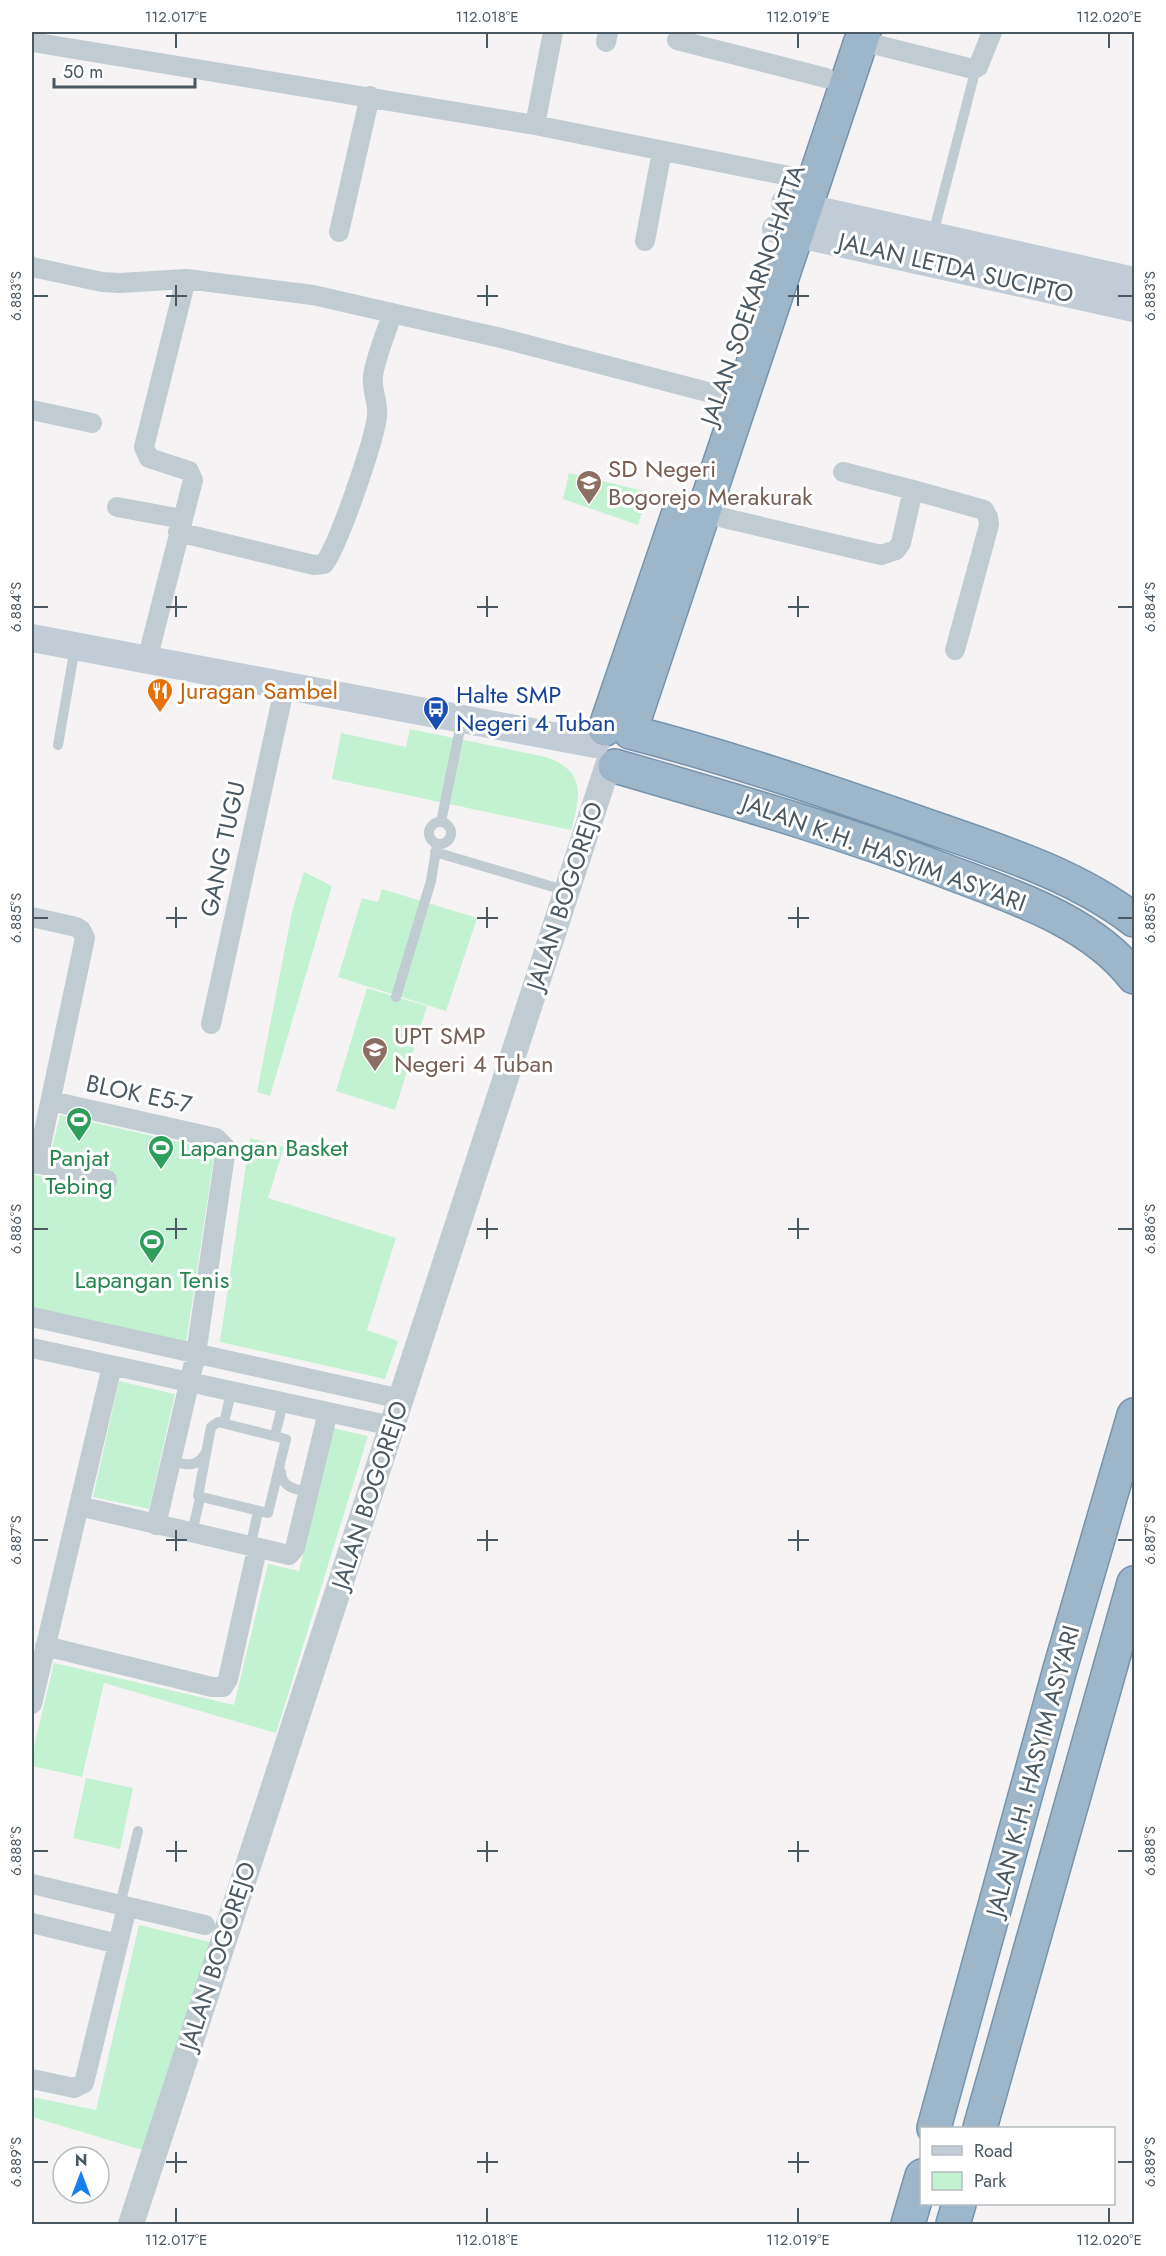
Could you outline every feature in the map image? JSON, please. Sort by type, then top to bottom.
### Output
[{"type":"highway","name":"JALAN SOEKARNO-HATTA","points":[[611,747],[691,525],[792,210],[826,78],[855,35]]},
{"type":"highway","name":"JALAN SOEKARNO-HATTA","points":[[691,525],[720,395],[792,210],[855,35]]},
{"type":"highway","name":"JALAN K.H. HASYIM ASY'ARI","points":[[611,747],[737,761],[981,845],[1063,879],[1134,920]]},
{"type":"highway","name":"JALAN K.H. HASYIM ASY'ARI","points":[[611,747],[1003,894],[1063,921],[1099,942],[1134,977]]},
{"type":"highway","name":"JALAN K.H. HASYIM ASY'ARI","points":[[945,2123],[1060,1670],[1134,1414]]},
{"type":"highway","name":"JALAN K.H. HASYIM ASY'ARI","points":[[980,2127],[1134,1583]]},
{"type":"highway","points":[[945,2123],[1020,1916],[1028,1902],[1049,1885]]},
{"type":"highway","points":[[909,2224],[920,2180]]},
{"type":"highway","points":[[930,2224],[936,2205]]},
{"type":"highway","points":[[953,2224],[959,2205]]},
{"type":"main road","name":"JALAN LETDA SUCIPTO","points":[[792,210],[933,236],[1134,281]]},
{"type":"main road","name":"JALAN LETDA SUCIPTO","points":[[792,210],[1134,308]]},
{"type":"main road","points":[[32,638],[611,747]]},
{"type":"street","points":[[535,125],[553,32]]},
{"type":"street","points":[[855,35],[976,68],[983,62],[992,32]]},
{"type":"street","points":[[677,40],[826,78]]},
{"type":"street","points":[[32,42],[370,96],[535,125],[662,151],[792,210]]},
{"type":"street","points":[[339,232],[370,96]]},
{"type":"street","points":[[645,241],[662,151]]},
{"type":"street","points":[[32,267],[120,283],[186,279],[313,295],[501,338],[720,395]]},
{"type":"street","points":[[147,660],[192,475],[189,471],[149,458],[144,447],[186,279]]},
{"type":"street","points":[[117,507],[314,565],[324,564],[329,557],[349,505],[374,431],[378,409],[373,375],[392,314]]},
{"type":"street","points":[[32,410],[92,423]]},
{"type":"street","points":[[843,472],[980,508],[988,517],[989,525],[956,650]]},
{"type":"street","points":[[691,525],[875,555],[887,555],[896,550],[901,543],[913,490]]},
{"type":"street","name":"GANG TUGU","points":[[211,1024],[285,686]]},
{"type":"street","name":"JALAN BOGOREJO","points":[[131,2224],[567,891],[611,747]]},
{"type":"street","points":[[32,917],[79,928],[85,938],[51,1101],[34,1163],[107,1180]]},
{"type":"street","name":"BLOK E5-7","points":[[51,1101],[216,1137],[225,1144],[226,1153],[196,1354]]},
{"type":"street","points":[[32,1317],[401,1399]]},
{"type":"street","points":[[32,1348],[392,1426]]},
{"type":"street","points":[[156,1525],[196,1354]]},
{"type":"street","points":[[32,1697],[112,1366]]},
{"type":"street","points":[[79,1506],[282,1555],[292,1553],[328,1413]]},
{"type":"street","points":[[45,1646],[212,1687],[223,1687],[227,1682],[254,1548]]},
{"type":"street","points":[[32,1884],[205,1925]]},
{"type":"street","points":[[32,2079],[74,2088],[82,2085],[118,1944],[124,1906]]},
{"type":"street","points":[[32,1923],[118,1944]]},
{"type":"lane","points":[[933,236],[976,68]]},
{"type":"lane","points":[[58,745],[75,646]]},
{"type":"lane","points":[[441,822],[462,718]]},
{"type":"lane","points":[[396,997],[431,880],[436,848],[451,835],[448,826],[441,822]]},
{"type":"lane","points":[[441,822],[431,826],[429,831],[436,848],[567,891]]},
{"type":"lane","points":[[224,1423],[231,1392]]},
{"type":"lane","points":[[275,1435],[283,1403]]},
{"type":"lane","points":[[192,1533],[200,1498],[197,1493],[212,1424],[224,1423],[285,1437],[287,1442],[271,1511],[266,1514],[200,1498]]},
{"type":"lane","points":[[171,1461],[194,1464],[201,1460],[206,1452]]},
{"type":"lane","points":[[281,1469],[281,1478],[285,1485],[309,1492]]},
{"type":"lane","points":[[254,1548],[258,1512]]},
{"type":"lane","points":[[124,1906],[138,1831]]},
{"type":"green space","points":[[569,473],[648,492],[638,525],[563,499]]},
{"type":"green space","points":[[410,729],[546,757],[559,763],[574,777],[577,786],[577,806],[571,830],[332,779],[341,733],[406,747]]},
{"type":"green space","points":[[304,872],[332,886],[270,1096],[257,1092],[292,912]]},
{"type":"green space","points":[[382,889],[477,918],[446,1011],[338,977],[362,898],[378,902]]},
{"type":"green space","points":[[367,988],[427,1006],[395,1110],[336,1091]]},
{"type":"green space","points":[[60,1115],[215,1150],[186,1343],[32,1309],[32,1174],[104,1191],[109,1171],[50,1157]]},
{"type":"green space","points":[[250,1138],[284,1147],[268,1198],[396,1238],[367,1330],[398,1341],[385,1379],[220,1342]]},
{"type":"green space","points":[[119,1381],[175,1394],[149,1509],[93,1497]]},
{"type":"green space","points":[[333,1428],[368,1436],[276,1733],[104,1683],[82,1777],[32,1766],[32,1755],[54,1663],[234,1705],[268,1564],[299,1571]]},
{"type":"green space","points":[[86,1778],[133,1788],[120,1849],[73,1838]]},
{"type":"green space","points":[[139,1925],[210,1942],[142,2150],[32,2117],[32,2097],[96,2110]]},
{"type":"place","name":"SD Negeri Bogorejo Merakurak","points":[[589,506]]},
{"type":"place","name":"Juragan Sambel","points":[[160,714]]},
{"type":"place","name":"Halte SMP Negeri 4 Tuban","points":[[436,732]]},
{"type":"place","name":"UPT SMP Negeri 4 Tuban","points":[[375,1073]]},
{"type":"place","name":"Panjat Tebing","points":[[79,1143]]},
{"type":"place","name":"Lapangan Basket","points":[[161,1171]]},
{"type":"place","name":"Lapangan Tenis","points":[[152,1265]]}]
